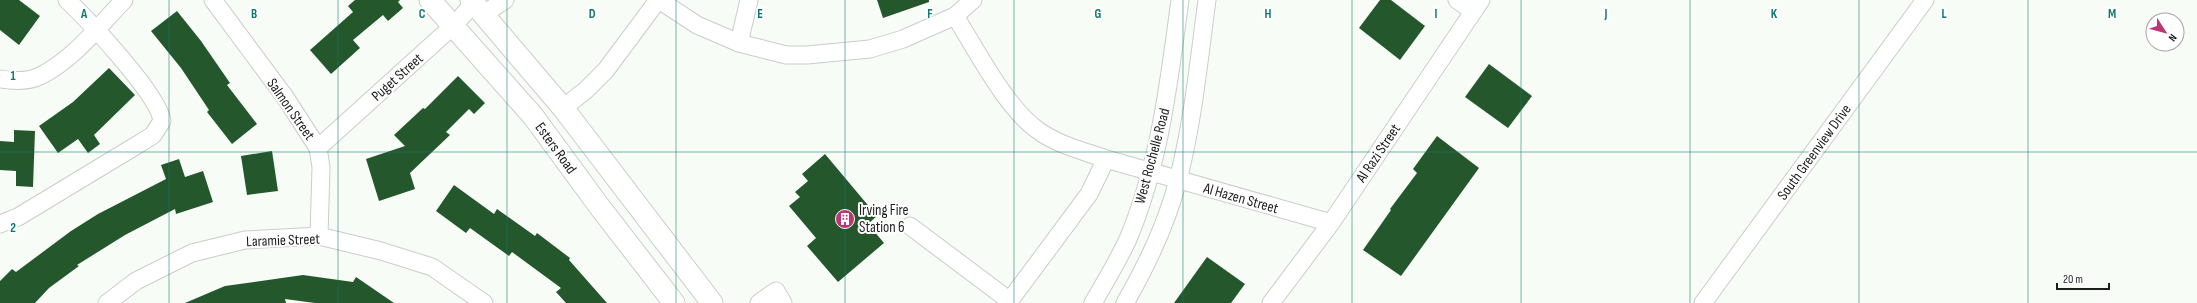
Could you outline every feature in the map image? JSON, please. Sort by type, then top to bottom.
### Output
[{"type":"main road","name":"Esters Road","points":[[430,0],[454,25],[533,116],[599,206],[674,303]]},
{"type":"main road","name":"Esters Road","points":[[476,6],[563,108],[712,303]]},
{"type":"street","points":[[0,224],[18,217],[102,166],[153,134],[160,126],[162,116],[149,94],[96,29],[68,0]]},
{"type":"street","points":[[0,79],[13,81],[38,77],[66,60],[124,0]]},
{"type":"street","name":"Salmon Street","points":[[213,0],[285,97],[318,148],[321,167],[319,236]]},
{"type":"street","name":"Puget Street","points":[[318,148],[476,6],[505,0]]},
{"type":"street","points":[[563,108],[586,90],[606,70],[659,0],[697,25],[739,43],[786,55],[807,55],[870,49],[903,39],[955,16],[973,0]]},
{"type":"street","points":[[739,43],[749,0]]},
{"type":"street","name":"West Rochelle Road","points":[[1094,303],[1128,239],[1151,172],[1166,102],[1180,0]]},
{"type":"street","name":"West Rochelle Road","points":[[1125,303],[1160,234],[1178,180],[1196,80],[1207,0]]},
{"type":"street","points":[[1457,0],[1477,6]]},
{"type":"street","name":"South Greenview Drive","points":[[1703,303],[1925,0]]},
{"type":"street","name":"Al Razi Street","points":[[1271,303],[1331,223],[1477,6]]},
{"type":"street","name":"Al Hazen Street","points":[[955,16],[1013,107],[1039,131],[1070,146],[1106,159],[1331,223]]},
{"type":"street","points":[[910,226],[1009,302],[1089,194],[1106,159]]},
{"type":"street","name":"Laramie Street","points":[[107,303],[136,281],[192,252],[245,240],[319,236],[381,250],[432,267],[484,303]]},
{"type":"street","points":[[759,303],[776,291],[784,303]]},
{"type":"building","points":[[0,0],[19,0],[40,16],[19,45],[0,30]]},
{"type":"building","points":[[355,0],[400,0],[398,2],[403,8],[388,21],[383,15],[353,40],[360,48],[331,74],[310,50],[353,12],[348,6]]},
{"type":"building","points":[[877,0],[929,0],[929,2],[883,18]]},
{"type":"building","points":[[1380,0],[1391,0],[1425,26],[1400,60],[1359,28]]},
{"type":"building","points":[[177,11],[201,41],[230,83],[227,85],[257,124],[232,144],[207,112],[209,110],[181,68],[151,31]]},
{"type":"building","points":[[1489,64],[1532,96],[1508,128],[1465,97]]},
{"type":"building","points":[[109,68],[135,95],[94,135],[100,144],[88,153],[78,139],[58,153],[39,126],[73,102]]},
{"type":"building","points":[[458,76],[485,103],[474,114],[469,109],[446,132],[450,135],[410,173],[415,189],[379,201],[366,159],[405,146],[394,135],[423,108],[425,109]]},
{"type":"building","points":[[14,130],[35,131],[33,187],[16,186],[16,171],[0,170],[0,141],[14,142]]},
{"type":"building","points":[[1437,136],[1479,168],[1401,276],[1363,250],[1391,210],[1390,209],[1417,173],[1413,169]]},
{"type":"building","points":[[272,151],[278,191],[247,195],[241,156]]},
{"type":"building","name":"Irving Fire Station 6","points":[[825,154],[877,216],[868,224],[884,243],[838,282],[807,246],[816,238],[789,206],[800,197],[795,192],[808,181],[802,174]]},
{"type":"building","points":[[179,159],[185,177],[203,171],[213,202],[176,214],[175,209],[125,235],[77,265],[79,266],[49,288],[35,303],[0,303],[0,281],[12,269],[16,272],[71,231],[98,214],[166,179],[161,165]]},
{"type":"building","points":[[454,185],[494,214],[497,209],[535,236],[537,233],[570,258],[569,260],[607,303],[566,303],[556,292],[561,288],[512,252],[509,256],[470,228],[466,233],[436,211]]},
{"type":"building","points":[[1207,257],[1245,284],[1231,303],[1174,303]]},
{"type":"building","points":[[303,275],[353,282],[356,277],[394,303],[315,303],[285,299],[286,303],[185,303],[225,286]]},
{"type":"place","name":"Irving Fire Station 6","points":[[845,219]]}]
